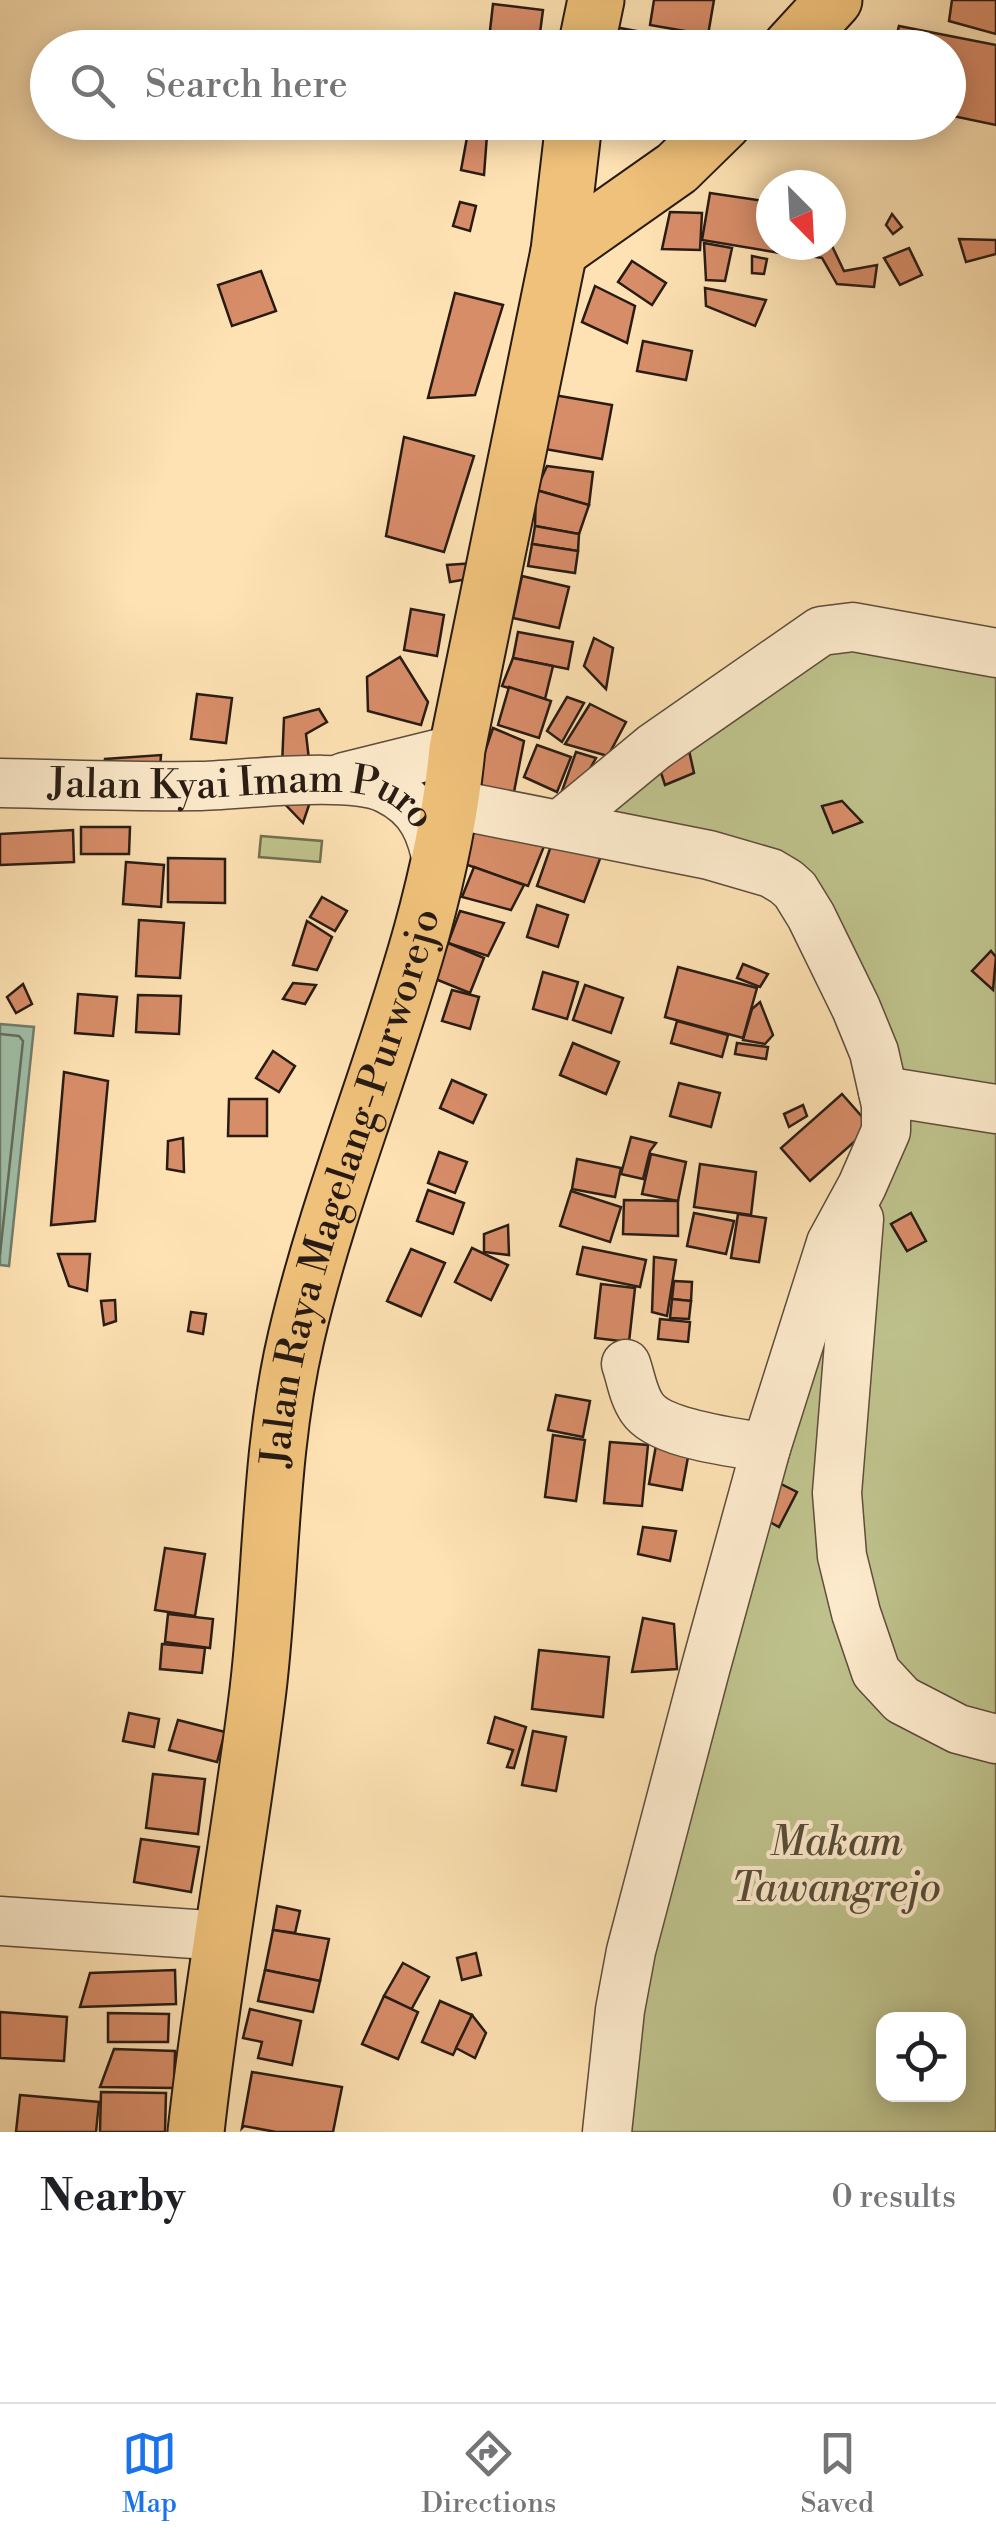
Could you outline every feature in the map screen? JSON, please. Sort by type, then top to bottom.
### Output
[{"type":"main road","points":[[590,30],[596,0]]},
{"type":"main road","points":[[806,30],[834,0]]},
{"type":"main road","name":"Jalan Raya Magelang-Purworejo","points":[[196,2132],[258,1686],[274,1466],[284,1389],[311,1276],[381,1069],[438,868],[452,804],[457,749],[559,251],[572,140]]},
{"type":"main road","points":[[559,251],[677,168],[706,140]]},
{"type":"street","points":[[562,823],[654,747],[821,631],[853,627],[996,652]]},
{"type":"street","points":[[329,781],[457,749]]},
{"type":"street","name":"Jalan Kyai Imam Puro","points":[[0,782],[376,784],[408,802],[430,829],[438,868]]},
{"type":"street","points":[[452,804],[709,855],[771,873],[786,882],[812,916],[856,1008],[884,1091],[886,1132],[830,1243],[766,1448],[631,1951],[620,2010],[607,2132]]},
{"type":"street","points":[[884,1091],[996,1108]]},
{"type":"street","points":[[862,1186],[838,1493],[842,1556],[876,1672],[902,1700],[958,1729],[996,1739]]},
{"type":"street","points":[[626,1364],[640,1404],[652,1418],[697,1434],[766,1448]]},
{"type":"street","points":[[0,1921],[224,1936]]},
{"type":"green space","name":"Makam Tawangrejo","points":[[810,624],[996,654],[996,2132],[618,2132],[633,2003],[879,1081],[813,918],[593,816],[669,717],[720,672]]},
{"type":"green space","points":[[261,836],[322,841],[320,862],[259,857]]},
{"type":"water","points":[[0,1024],[34,1027],[9,1266],[0,1265]]},
{"type":"building","points":[[654,0],[714,0],[709,30],[650,25]]},
{"type":"building","points":[[952,0],[996,0],[996,34],[949,21]]},
{"type":"building","points":[[493,4],[543,10],[540,30],[490,30]]},
{"type":"building","points":[[966,39],[996,45],[996,125],[966,119]]},
{"type":"building","points":[[467,140],[487,140],[484,175],[461,170]]},
{"type":"building","points":[[710,193],[756,200],[756,249],[702,240]]},
{"type":"building","points":[[460,202],[476,206],[470,231],[453,226]]},
{"type":"building","points":[[670,212],[702,213],[700,250],[662,249]]},
{"type":"building","points":[[892,214],[902,227],[893,234],[886,225]]},
{"type":"building","points":[[959,239],[996,240],[996,254],[966,262]]},
{"type":"building","points":[[704,243],[732,248],[725,281],[706,280]]},
{"type":"building","points":[[909,248],[922,275],[900,285],[884,258]]},
{"type":"building","points":[[752,256],[767,260],[764,274],[752,273]]},
{"type":"building","points":[[823,260],[839,260],[844,271],[877,265],[874,287],[837,284]]},
{"type":"building","points":[[632,261],[666,283],[652,305],[618,282]]},
{"type":"building","points":[[261,271],[276,311],[232,326],[218,285]]},
{"type":"building","points":[[595,286],[635,306],[627,343],[582,322]]},
{"type":"building","points":[[705,288],[766,300],[755,326],[706,306]]},
{"type":"building","points":[[455,293],[503,305],[475,395],[428,398]]},
{"type":"building","points":[[643,341],[692,351],[686,380],[637,371]]},
{"type":"building","points":[[554,395],[612,405],[602,459],[545,449]]},
{"type":"building","points":[[404,437],[474,456],[444,552],[386,536]]},
{"type":"building","points":[[547,466],[593,472],[589,505],[536,490]]},
{"type":"building","points":[[536,490],[589,505],[579,534],[535,526]]},
{"type":"building","points":[[535,526],[579,534],[578,551],[532,544]]},
{"type":"building","points":[[532,544],[578,551],[575,573],[528,566]]},
{"type":"building","points":[[474,563],[474,578],[450,582],[447,565]]},
{"type":"building","points":[[522,576],[569,587],[559,628],[513,618]]},
{"type":"building","points":[[411,609],[444,615],[437,656],[404,650]]},
{"type":"building","points":[[518,632],[573,642],[568,669],[513,658]]},
{"type":"building","points":[[594,638],[613,648],[606,689],[584,666]]},
{"type":"building","points":[[400,657],[428,702],[421,725],[368,711],[367,677]]},
{"type":"building","points":[[513,658],[553,666],[545,699],[502,686]]},
{"type":"building","points":[[509,687],[551,701],[539,738],[498,725]]},
{"type":"building","points":[[197,694],[232,698],[226,743],[191,739]]},
{"type":"building","points":[[567,697],[584,703],[562,742],[547,731]]},
{"type":"building","points":[[590,704],[626,722],[608,756],[565,744]]},
{"type":"building","points":[[319,709],[327,722],[306,734],[310,768],[282,766],[284,718]]},
{"type":"building","points":[[493,728],[524,741],[513,797],[471,793]]},
{"type":"building","points":[[537,745],[571,757],[557,792],[524,777]]},
{"type":"building","points":[[688,746],[694,773],[665,785],[654,751]]},
{"type":"building","points":[[576,752],[596,758],[569,806],[558,802]]},
{"type":"building","points":[[161,755],[159,782],[103,781],[105,759]]},
{"type":"building","points":[[312,796],[303,823],[280,799]]},
{"type":"building","points":[[842,801],[862,822],[833,833],[822,806]]},
{"type":"building","points":[[481,813],[551,829],[528,886],[459,862]]},
{"type":"building","points":[[81,827],[130,827],[129,854],[81,854]]},
{"type":"building","points":[[73,830],[74,862],[0,865],[0,834]]},
{"type":"building","points":[[553,840],[601,856],[584,902],[537,886]]},
{"type":"building","points":[[168,858],[225,859],[225,903],[168,902]]},
{"type":"building","points":[[126,862],[164,865],[161,907],[123,904]]},
{"type":"building","points":[[474,867],[524,885],[511,910],[462,897]]},
{"type":"building","points":[[322,897],[347,911],[335,931],[310,917]]},
{"type":"building","points":[[537,905],[568,915],[558,947],[527,937]]},
{"type":"building","points":[[460,911],[504,923],[488,956],[448,943]]},
{"type":"building","points":[[139,920],[184,923],[180,978],[136,976]]},
{"type":"building","points":[[307,921],[332,937],[317,970],[293,965]]},
{"type":"building","points":[[448,943],[484,958],[470,993],[433,978]]},
{"type":"building","points":[[991,951],[996,957],[993,990],[972,971]]},
{"type":"building","points":[[743,964],[768,974],[760,987],[737,978]]},
{"type":"building","points":[[678,967],[757,988],[743,1038],[665,1017]]},
{"type":"building","points":[[543,972],[578,982],[567,1019],[533,1009]]},
{"type":"building","points":[[293,983],[316,985],[305,1004],[283,999]]},
{"type":"building","points":[[23,984],[32,1004],[16,1013],[7,997]]},
{"type":"building","points":[[585,985],[623,998],[611,1033],[573,1020]]},
{"type":"building","points":[[452,990],[479,997],[470,1029],[442,1021]]},
{"type":"building","points":[[78,994],[117,997],[113,1036],[75,1033]]},
{"type":"building","points":[[138,995],[181,996],[179,1034],[136,1032]]},
{"type":"building","points":[[760,1002],[773,1035],[765,1044],[743,1040],[752,1009]]},
{"type":"building","points":[[677,1021],[728,1035],[722,1057],[671,1043]]},
{"type":"building","points":[[573,1043],[619,1062],[606,1094],[560,1075]]},
{"type":"building","points":[[737,1043],[768,1047],[766,1059],[735,1054]]},
{"type":"building","points":[[273,1051],[295,1066],[279,1092],[256,1078]]},
{"type":"building","points":[[64,1072],[108,1081],[95,1221],[51,1225]]},
{"type":"building","points":[[452,1080],[486,1095],[473,1123],[440,1108]]},
{"type":"building","points":[[679,1083],[720,1093],[711,1127],[670,1116]]},
{"type":"building","points":[[842,1094],[871,1127],[810,1181],[781,1148]]},
{"type":"building","points":[[229,1099],[267,1099],[267,1136],[228,1136]]},
{"type":"building","points":[[803,1105],[807,1116],[789,1127],[784,1114]]},
{"type":"building","points":[[631,1137],[656,1143],[643,1179],[621,1174]]},
{"type":"building","points":[[183,1138],[184,1172],[167,1169],[168,1141]]},
{"type":"building","points":[[439,1152],[467,1162],[455,1193],[428,1183]]},
{"type":"building","points":[[651,1154],[686,1162],[678,1201],[642,1194]]},
{"type":"building","points":[[577,1159],[621,1168],[615,1197],[572,1189]]},
{"type":"building","points":[[700,1164],[756,1172],[751,1215],[694,1207]]},
{"type":"building","points":[[428,1190],[464,1203],[453,1234],[417,1221]]},
{"type":"building","points":[[571,1191],[621,1207],[610,1242],[560,1226]]},
{"type":"building","points":[[624,1200],[678,1201],[678,1236],[623,1234]]},
{"type":"building","points":[[694,1213],[734,1221],[726,1254],[687,1246]]},
{"type":"building","points":[[911,1213],[926,1241],[907,1251],[891,1224]]},
{"type":"building","points":[[738,1214],[766,1218],[759,1262],[731,1258]]},
{"type":"building","points":[[508,1225],[509,1255],[484,1252],[484,1234]]},
{"type":"building","points":[[583,1247],[646,1260],[640,1287],[577,1274]]},
{"type":"building","points":[[472,1248],[508,1265],[491,1300],[455,1282]]},
{"type":"building","points":[[411,1249],[445,1263],[421,1316],[387,1301]]},
{"type":"building","points":[[58,1254],[90,1254],[87,1291],[69,1286]]},
{"type":"building","points":[[654,1257],[676,1260],[667,1316],[652,1312]]},
{"type":"building","points":[[674,1281],[692,1282],[691,1301],[672,1299]]},
{"type":"building","points":[[601,1284],[635,1288],[629,1342],[595,1338]]},
{"type":"building","points":[[672,1299],[691,1301],[689,1319],[670,1318]]},
{"type":"building","points":[[115,1300],[116,1321],[104,1325],[101,1301]]},
{"type":"building","points":[[191,1312],[206,1314],[203,1334],[188,1331]]},
{"type":"building","points":[[660,1319],[690,1322],[688,1342],[658,1339]]},
{"type":"building","points":[[556,1395],[590,1401],[583,1437],[548,1430]]},
{"type":"building","points":[[659,1429],[692,1435],[682,1490],[649,1484]]},
{"type":"building","points":[[553,1435],[585,1440],[576,1501],[545,1497]]},
{"type":"building","points":[[610,1442],[648,1445],[642,1506],[604,1503]]},
{"type":"building","points":[[777,1482],[797,1492],[779,1527],[759,1516]]},
{"type":"building","points":[[643,1527],[676,1531],[670,1561],[638,1554]]},
{"type":"building","points":[[165,1548],[205,1554],[195,1616],[155,1610]]},
{"type":"building","points":[[168,1614],[213,1619],[210,1648],[165,1642]]},
{"type":"building","points":[[643,1618],[674,1624],[677,1669],[632,1672]]},
{"type":"building","points":[[162,1644],[205,1648],[202,1673],[160,1669]]},
{"type":"building","points":[[539,1650],[609,1657],[603,1717],[532,1709]]},
{"type":"building","points":[[129,1713],[159,1719],[154,1747],[123,1741]]},
{"type":"building","points":[[495,1717],[526,1727],[514,1768],[507,1767],[513,1750],[488,1743]]},
{"type":"building","points":[[178,1720],[225,1732],[217,1762],[169,1750]]},
{"type":"building","points":[[533,1731],[566,1737],[556,1791],[522,1785]]},
{"type":"building","points":[[153,1774],[205,1779],[198,1834],[146,1828]]},
{"type":"building","points":[[141,1839],[199,1847],[191,1892],[134,1882]]},
{"type":"building","points":[[277,1906],[300,1911],[295,1933],[273,1930]]},
{"type":"building","points":[[273,1930],[329,1939],[320,1981],[265,1970]]},
{"type":"building","points":[[476,1953],[481,1975],[462,1980],[457,1958]]},
{"type":"building","points":[[403,1963],[429,1977],[411,2010],[384,1996]]},
{"type":"building","points":[[175,1970],[176,2004],[80,2007],[90,1973]]},
{"type":"building","points":[[265,1970],[320,1981],[313,2012],[258,2001]]},
{"type":"building","points":[[384,1996],[418,2012],[398,2059],[362,2044]]},
{"type":"building","points":[[440,2001],[472,2015],[453,2055],[422,2042]]},
{"type":"building","points":[[250,2009],[301,2021],[292,2065],[258,2058],[262,2042],[243,2038]]},
{"type":"building","points":[[0,2012],[67,2017],[64,2061],[0,2058]]},
{"type":"building","points":[[108,2013],[169,2014],[168,2042],[108,2042]]},
{"type":"building","points":[[472,2015],[486,2033],[475,2058],[456,2048]]},
{"type":"building","points":[[114,2049],[175,2051],[174,2088],[100,2087]]},
{"type":"building","points":[[252,2072],[342,2087],[333,2132],[242,2128]]},
{"type":"building","points":[[101,2092],[166,2093],[165,2132],[100,2132]]},
{"type":"building","points":[[20,2095],[99,2102],[96,2132],[16,2132]]}]
